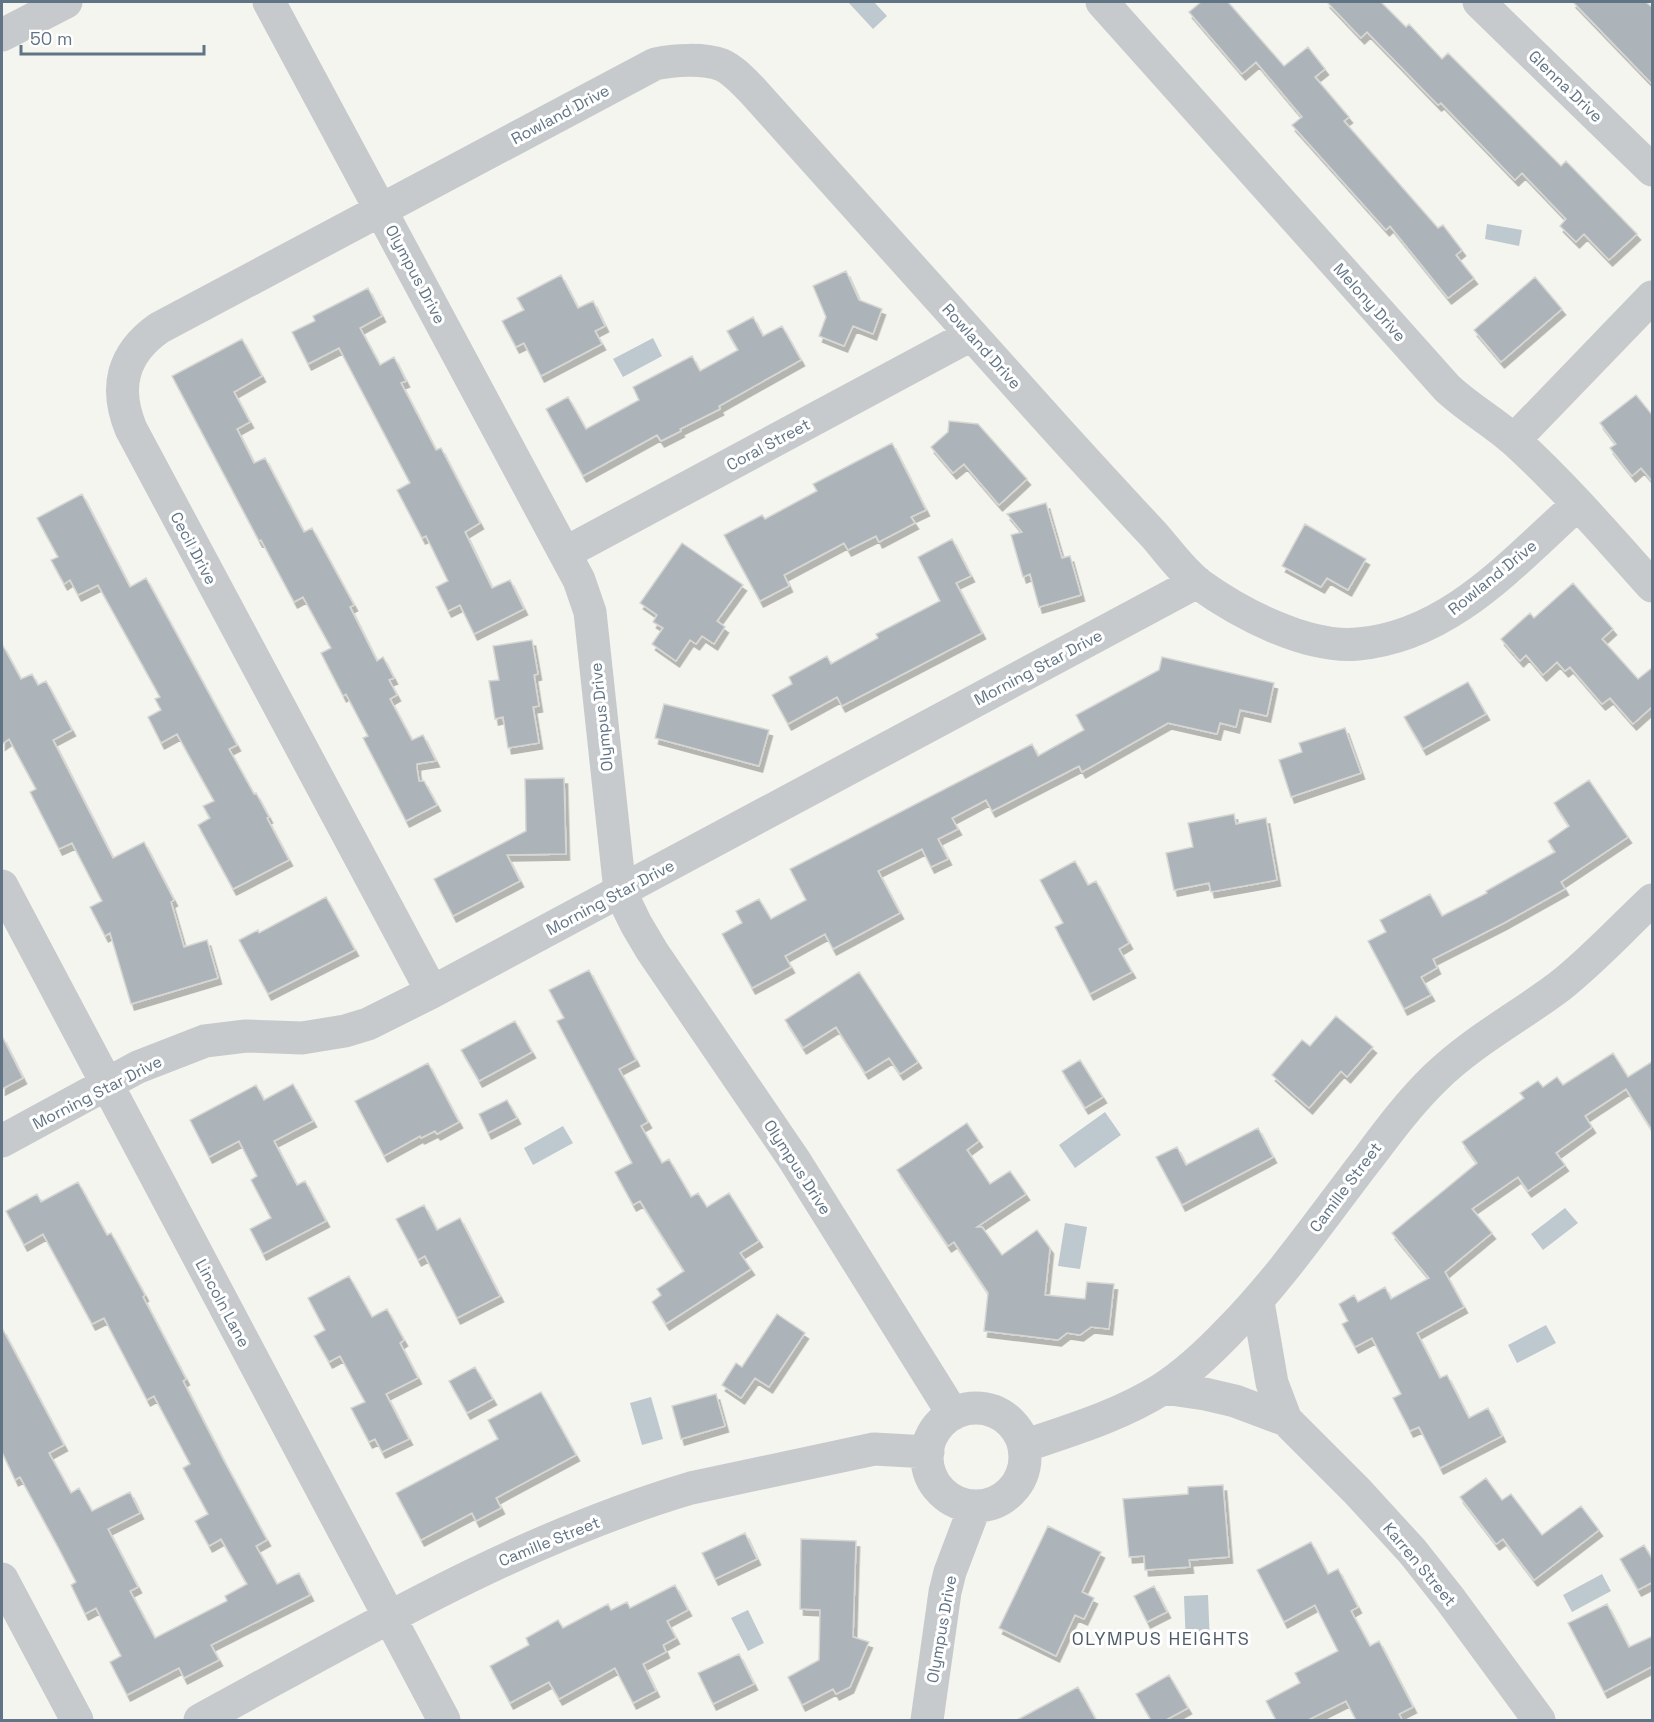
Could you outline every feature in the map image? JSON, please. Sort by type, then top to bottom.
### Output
[{"type":"street","points":[[2,35],[65,2]]},
{"type":"street","name":"Olympus Drive","points":[[269,2],[579,580],[590,612],[620,891],[652,951],[795,1161],[953,1414]]},
{"type":"street","name":"Melony Drive","points":[[1102,2],[1447,388],[1460,400],[1488,418],[1545,469],[1653,586]]},
{"type":"street","name":"Glenna Drive","points":[[1479,2],[1653,170]]},
{"type":"street","name":"Rowland Drive","points":[[381,209],[654,64],[682,60],[721,65],[752,90],[971,335],[1197,582],[1236,608],[1279,628],[1323,643],[1356,645],[1387,640],[1422,628],[1450,614],[1481,590],[1578,504]]},
{"type":"street","name":"Cecil Drive","points":[[381,209],[146,337],[138,345],[126,367],[122,393],[126,417],[131,429],[432,992]]},
{"type":"street","points":[[1514,440],[1653,297]]},
{"type":"street","name":"Coral Street","points":[[565,553],[971,335]]},
{"type":"street","name":"Morning Star Drive","points":[[2,1142],[138,1067],[205,1041],[246,1035],[302,1038],[345,1031],[368,1024],[432,992],[1197,582]]},
{"type":"street","name":"Lincoln Lane","points":[[2,886],[444,1720]]},
{"type":"street","name":"Camille Street","points":[[1024,1446],[1126,1408],[1164,1388],[1215,1346],[1258,1302],[1392,1126],[1436,1077],[1483,1039],[1560,986],[1653,900]]},
{"type":"street","name":"Karren Street","points":[[1258,1302],[1272,1383],[1286,1420]]},
{"type":"street","name":"Karren Street","points":[[1164,1388],[1235,1401],[1286,1420],[1358,1491],[1412,1551],[1539,1720]]},
{"type":"street","points":[[982,1408],[1009,1421],[1018,1432],[1024,1446],[1025,1461],[1022,1476],[1003,1498],[990,1504],[975,1506],[959,1503],[945,1495],[934,1483],[928,1468],[928,1452],[932,1437],[941,1424],[953,1414],[967,1409],[982,1408]]},
{"type":"street","name":"Camille Street","points":[[200,1720],[389,1617],[506,1558],[672,1493],[874,1449],[928,1452]]},
{"type":"street","name":"Olympus Drive","points":[[927,1720],[945,1592],[950,1572],[975,1506]]},
{"type":"street","points":[[2,1579],[77,1720]]},
{"type":"shaded area","points":[[848,2],[874,2],[887,16],[873,29]]},
{"type":"shaded area","points":[[1487,224],[1522,230],[1519,246],[1485,239]]},
{"type":"shaded area","points":[[653,338],[662,356],[623,377],[613,359]]},
{"type":"shaded area","points":[[1105,1112],[1121,1135],[1075,1168],[1059,1145]]},
{"type":"shaded area","points":[[563,1126],[573,1143],[533,1165],[524,1148]]},
{"type":"shaded area","points":[[1565,1208],[1578,1223],[1543,1250],[1531,1234]]},
{"type":"shaded area","points":[[1065,1223],[1087,1227],[1080,1269],[1058,1266]]},
{"type":"shaded area","points":[[1546,1325],[1556,1343],[1517,1363],[1508,1345]]},
{"type":"shaded area","points":[[651,1397],[663,1439],[642,1445],[630,1403]]},
{"type":"shaded area","points":[[1602,1574],[1611,1591],[1572,1612],[1563,1595]]},
{"type":"shaded area","points":[[1208,1595],[1210,1645],[1186,1646],[1184,1596]]},
{"type":"shaded area","points":[[748,1610],[764,1643],[748,1651],[731,1618]]},
{"type":"building","points":[[1201,2],[1228,2],[1284,66],[1308,47],[1325,69],[1315,77],[1349,117],[1344,121],[1438,228],[1443,225],[1462,250],[1456,255],[1474,278],[1448,298],[1390,226],[1386,230],[1292,125],[1302,117],[1256,62],[1242,74],[1189,12]]},
{"type":"building","points":[[1327,2],[1381,2],[1406,27],[1409,24],[1442,59],[1448,53],[1561,166],[1566,161],[1637,234],[1609,260],[1584,234],[1576,242],[1560,226],[1566,219],[1522,173],[1515,180],[1441,103],[1438,105],[1367,32],[1361,38]]},
{"type":"building","points":[[1573,2],[1646,2],[1653,8],[1653,85]]},
{"type":"building","points":[[846,271],[859,300],[882,309],[873,334],[853,326],[844,346],[819,336],[826,317],[813,286]]},
{"type":"building","points":[[561,275],[578,308],[593,301],[605,326],[595,331],[602,344],[541,376],[524,343],[516,347],[502,321],[524,310],[517,298]]},
{"type":"building","points":[[1535,277],[1562,309],[1501,362],[1474,330]]},
{"type":"building","points":[[368,288],[382,316],[360,328],[380,365],[394,357],[406,381],[401,383],[436,450],[441,448],[480,523],[465,532],[492,588],[510,580],[524,609],[474,634],[460,605],[448,611],[436,587],[448,581],[426,536],[422,538],[397,490],[410,483],[339,348],[308,364],[292,332],[315,321],[313,316]]},
{"type":"building","points":[[753,317],[763,336],[782,326],[801,360],[719,406],[720,409],[680,429],[681,431],[661,441],[657,435],[583,476],[546,409],[568,397],[586,429],[639,400],[633,387],[692,356],[700,371],[738,350],[727,331]]},
{"type":"building","points":[[242,339],[262,376],[234,392],[250,422],[237,429],[254,463],[265,458],[304,532],[312,528],[354,605],[350,607],[377,661],[383,657],[394,678],[389,680],[397,695],[390,699],[412,740],[423,735],[436,761],[417,764],[417,768],[419,781],[424,781],[437,805],[406,821],[363,738],[368,736],[346,694],[343,696],[321,653],[331,648],[303,597],[294,602],[261,540],[259,541],[172,376]]},
{"type":"building","points":[[1636,395],[1653,416],[1653,482],[1641,468],[1632,476],[1610,448],[1616,444],[1600,423]]},
{"type":"building","points":[[949,421],[978,424],[1027,479],[999,505],[964,464],[953,473],[931,447],[948,432]]},
{"type":"building","points":[[892,443],[926,510],[911,517],[915,523],[879,542],[876,536],[848,550],[844,543],[784,575],[789,586],[760,601],[724,535],[762,515],[765,519],[817,491],[813,484]]},
{"type":"building","points":[[82,494],[130,587],[146,578],[237,745],[229,749],[269,817],[267,818],[289,860],[233,889],[198,825],[210,818],[203,806],[214,801],[177,734],[161,743],[148,717],[161,710],[155,699],[160,697],[98,585],[78,595],[70,580],[64,584],[51,560],[58,557],[37,518]]},
{"type":"building","points":[[1046,503],[1062,558],[1070,556],[1081,595],[1039,607],[1030,574],[1023,577],[1011,535],[1022,532],[1007,514]]},
{"type":"building","points":[[1305,524],[1366,559],[1348,590],[1327,578],[1321,587],[1282,566]]},
{"type":"building","points":[[952,539],[971,576],[956,583],[982,633],[842,706],[837,697],[788,724],[772,695],[792,684],[789,677],[827,656],[831,664],[878,638],[876,634],[940,601],[918,557]]},
{"type":"building","points":[[682,543],[743,585],[717,621],[725,627],[714,644],[702,636],[696,644],[690,640],[676,661],[652,644],[663,628],[653,622],[657,615],[640,603]]},
{"type":"building","points":[[1573,583],[1613,629],[1602,639],[1638,679],[1653,667],[1653,706],[1633,724],[1610,698],[1602,704],[1570,667],[1565,671],[1557,662],[1543,675],[1526,655],[1520,661],[1501,639],[1530,613],[1534,618]]},
{"type":"building","points":[[532,640],[538,674],[534,675],[539,706],[533,707],[539,743],[508,748],[503,717],[495,719],[489,681],[499,680],[493,646]]},
{"type":"building","points":[[2,644],[21,679],[32,674],[38,685],[46,681],[72,730],[53,740],[113,858],[144,842],[174,900],[171,902],[184,947],[207,940],[218,978],[131,1004],[110,933],[105,936],[90,907],[102,901],[72,843],[59,849],[30,792],[36,789],[9,739],[2,744]]},
{"type":"building","points":[[1162,657],[1274,683],[1267,716],[1240,710],[1236,727],[1220,723],[1217,734],[1168,723],[1082,772],[1079,766],[992,811],[986,800],[952,818],[958,829],[938,839],[948,859],[931,867],[922,849],[878,871],[900,913],[833,949],[825,934],[785,956],[791,967],[752,988],[722,934],[742,923],[736,911],[759,899],[771,919],[806,900],[790,869],[1032,744],[1038,756],[1084,730],[1076,715],[1159,670]]},
{"type":"building","points":[[1468,682],[1486,714],[1423,749],[1404,717]]},
{"type":"building","points":[[664,704],[769,730],[759,766],[655,738]]},
{"type":"building","points":[[1345,728],[1361,773],[1291,797],[1279,760],[1302,752],[1299,743]]},
{"type":"building","points":[[564,778],[566,854],[507,855],[520,881],[453,916],[434,879],[526,831],[525,779]]},
{"type":"building","points":[[1589,780],[1628,837],[1561,882],[1565,889],[1433,959],[1437,968],[1421,977],[1431,995],[1404,1009],[1368,941],[1386,932],[1380,920],[1430,894],[1442,916],[1487,893],[1486,891],[1555,852],[1548,841],[1569,826],[1554,803]]},
{"type":"building","points":[[1234,814],[1236,824],[1266,818],[1277,880],[1211,892],[1209,883],[1174,890],[1166,853],[1193,847],[1188,823]]},
{"type":"building","points":[[1075,861],[1088,885],[1096,881],[1129,943],[1119,949],[1132,972],[1090,994],[1055,927],[1063,923],[1040,880]]},
{"type":"building","points":[[326,897],[355,950],[268,994],[239,940],[258,930],[259,933]]},
{"type":"building","points":[[589,970],[636,1060],[619,1069],[648,1122],[641,1126],[662,1163],[669,1159],[691,1197],[698,1193],[707,1207],[729,1193],[759,1241],[740,1253],[751,1269],[666,1324],[652,1302],[661,1295],[657,1289],[684,1271],[640,1201],[633,1205],[615,1172],[632,1163],[557,1021],[564,1018],[549,990]]},
{"type":"building","points":[[859,972],[918,1062],[900,1074],[889,1058],[865,1073],[836,1027],[803,1048],[785,1020]]},
{"type":"building","points":[[1336,1016],[1373,1047],[1347,1077],[1341,1071],[1309,1108],[1272,1075],[1302,1040],[1310,1046]]},
{"type":"building","points":[[515,1021],[532,1052],[479,1081],[461,1050]]},
{"type":"building","points":[[2,1036],[23,1078],[2,1089]]},
{"type":"building","points":[[1613,1053],[1628,1077],[1653,1061],[1653,1132],[1626,1089],[1585,1116],[1592,1127],[1556,1153],[1565,1165],[1528,1191],[1518,1177],[1472,1209],[1492,1233],[1445,1272],[1464,1307],[1417,1333],[1440,1378],[1447,1375],[1469,1418],[1488,1408],[1502,1436],[1440,1468],[1419,1427],[1410,1431],[1393,1398],[1401,1394],[1372,1338],[1355,1347],[1342,1324],[1348,1321],[1339,1304],[1354,1295],[1358,1302],[1385,1287],[1391,1299],[1429,1278],[1392,1233],[1477,1163],[1462,1142],[1524,1098],[1520,1093],[1538,1081],[1543,1087],[1557,1077],[1563,1085]]},
{"type":"building","points":[[1080,1060],[1103,1097],[1085,1108],[1062,1071]]},
{"type":"building","points":[[428,1063],[459,1122],[437,1134],[435,1131],[421,1138],[420,1136],[384,1156],[355,1101]]},
{"type":"building","points":[[293,1084],[313,1121],[274,1141],[297,1185],[305,1181],[326,1221],[263,1254],[250,1229],[271,1218],[251,1180],[257,1176],[239,1141],[209,1157],[190,1120],[256,1085],[264,1100]]},
{"type":"building","points":[[507,1100],[517,1118],[488,1133],[479,1114]]},
{"type":"building","points":[[967,1123],[979,1141],[967,1150],[990,1184],[1010,1171],[1026,1194],[977,1227],[982,1227],[1002,1255],[1037,1230],[1050,1248],[1045,1295],[1085,1299],[1087,1282],[1114,1284],[1109,1329],[1091,1327],[1080,1335],[1067,1333],[1058,1340],[984,1331],[988,1293],[954,1242],[948,1246],[897,1170]]},
{"type":"building","points":[[1258,1128],[1273,1157],[1182,1205],[1156,1157],[1177,1147],[1186,1165]]},
{"type":"building","points":[[78,1182],[107,1235],[111,1233],[145,1295],[143,1297],[186,1379],[183,1381],[267,1540],[256,1546],[277,1584],[299,1573],[310,1595],[211,1645],[219,1660],[184,1678],[179,1668],[127,1695],[110,1662],[121,1656],[96,1608],[85,1614],[71,1585],[76,1582],[20,1477],[15,1480],[2,1452],[2,1328],[64,1445],[49,1453],[71,1493],[79,1488],[92,1511],[130,1492],[140,1513],[108,1529],[138,1587],[130,1591],[155,1638],[227,1601],[225,1596],[247,1584],[221,1539],[209,1546],[195,1521],[208,1514],[183,1468],[190,1464],[154,1396],[147,1400],[104,1318],[92,1324],[43,1234],[24,1245],[6,1211],[37,1194],[41,1202]]},
{"type":"building","points":[[424,1205],[437,1230],[460,1218],[500,1296],[457,1318],[425,1256],[418,1260],[396,1219]]},
{"type":"building","points":[[349,1276],[372,1317],[387,1309],[404,1340],[400,1343],[418,1378],[386,1394],[409,1439],[382,1452],[375,1439],[369,1442],[351,1408],[365,1402],[340,1356],[329,1362],[314,1336],[325,1330],[308,1298]]},
{"type":"building","points":[[777,1314],[805,1333],[769,1387],[755,1378],[741,1398],[722,1385],[736,1363],[742,1367]]},
{"type":"building","points":[[475,1367],[493,1399],[467,1413],[449,1381]]},
{"type":"building","points":[[541,1392],[576,1455],[496,1498],[501,1508],[476,1521],[472,1513],[421,1540],[396,1493],[498,1439],[488,1420]]},
{"type":"building","points":[[716,1394],[725,1426],[681,1439],[672,1406]]},
{"type":"building","points":[[1486,1478],[1502,1500],[1511,1494],[1542,1535],[1581,1506],[1599,1530],[1534,1580],[1503,1539],[1496,1544],[1460,1497]]},
{"type":"building","points":[[1223,1485],[1229,1557],[1189,1560],[1190,1567],[1145,1570],[1144,1556],[1129,1557],[1123,1499],[1188,1494],[1188,1487]]},
{"type":"building","points":[[1048,1526],[1101,1552],[1082,1592],[1094,1598],[1084,1619],[1075,1615],[1056,1656],[999,1628]]},
{"type":"building","points":[[745,1533],[757,1559],[715,1579],[702,1553]]},
{"type":"building","points":[[801,1539],[856,1541],[853,1637],[869,1642],[850,1687],[836,1694],[833,1689],[802,1705],[788,1677],[819,1660],[820,1610],[800,1609]]},
{"type":"building","points":[[1311,1542],[1328,1574],[1338,1569],[1358,1607],[1351,1611],[1370,1646],[1379,1641],[1413,1707],[1399,1714],[1402,1720],[1356,1720],[1346,1701],[1308,1720],[1276,1720],[1266,1701],[1300,1683],[1295,1673],[1338,1651],[1315,1605],[1284,1622],[1257,1570]]},
{"type":"building","points":[[1644,1545],[1653,1560],[1653,1582],[1638,1590],[1620,1559]]},
{"type":"building","points":[[675,1585],[688,1610],[667,1621],[676,1638],[663,1645],[666,1652],[643,1664],[656,1691],[633,1703],[615,1668],[559,1699],[549,1682],[510,1703],[490,1666],[529,1645],[526,1638],[558,1620],[563,1628],[608,1604],[611,1610],[627,1602],[630,1608]]},
{"type":"building","points":[[1154,1586],[1167,1612],[1147,1622],[1134,1596]]},
{"type":"building","points":[[1607,1604],[1629,1647],[1653,1636],[1653,1666],[1604,1692],[1568,1623]]},
{"type":"building","points":[[739,1654],[754,1684],[713,1704],[698,1673]]},
{"type":"building","points":[[1169,1675],[1188,1708],[1166,1720],[1151,1720],[1136,1694]]},
{"type":"building","points":[[1078,1687],[1096,1720],[1017,1720]]},
{"type":"district","name":"OLYMPUS HEIGHTS","points":[[1161,1639]]}]
